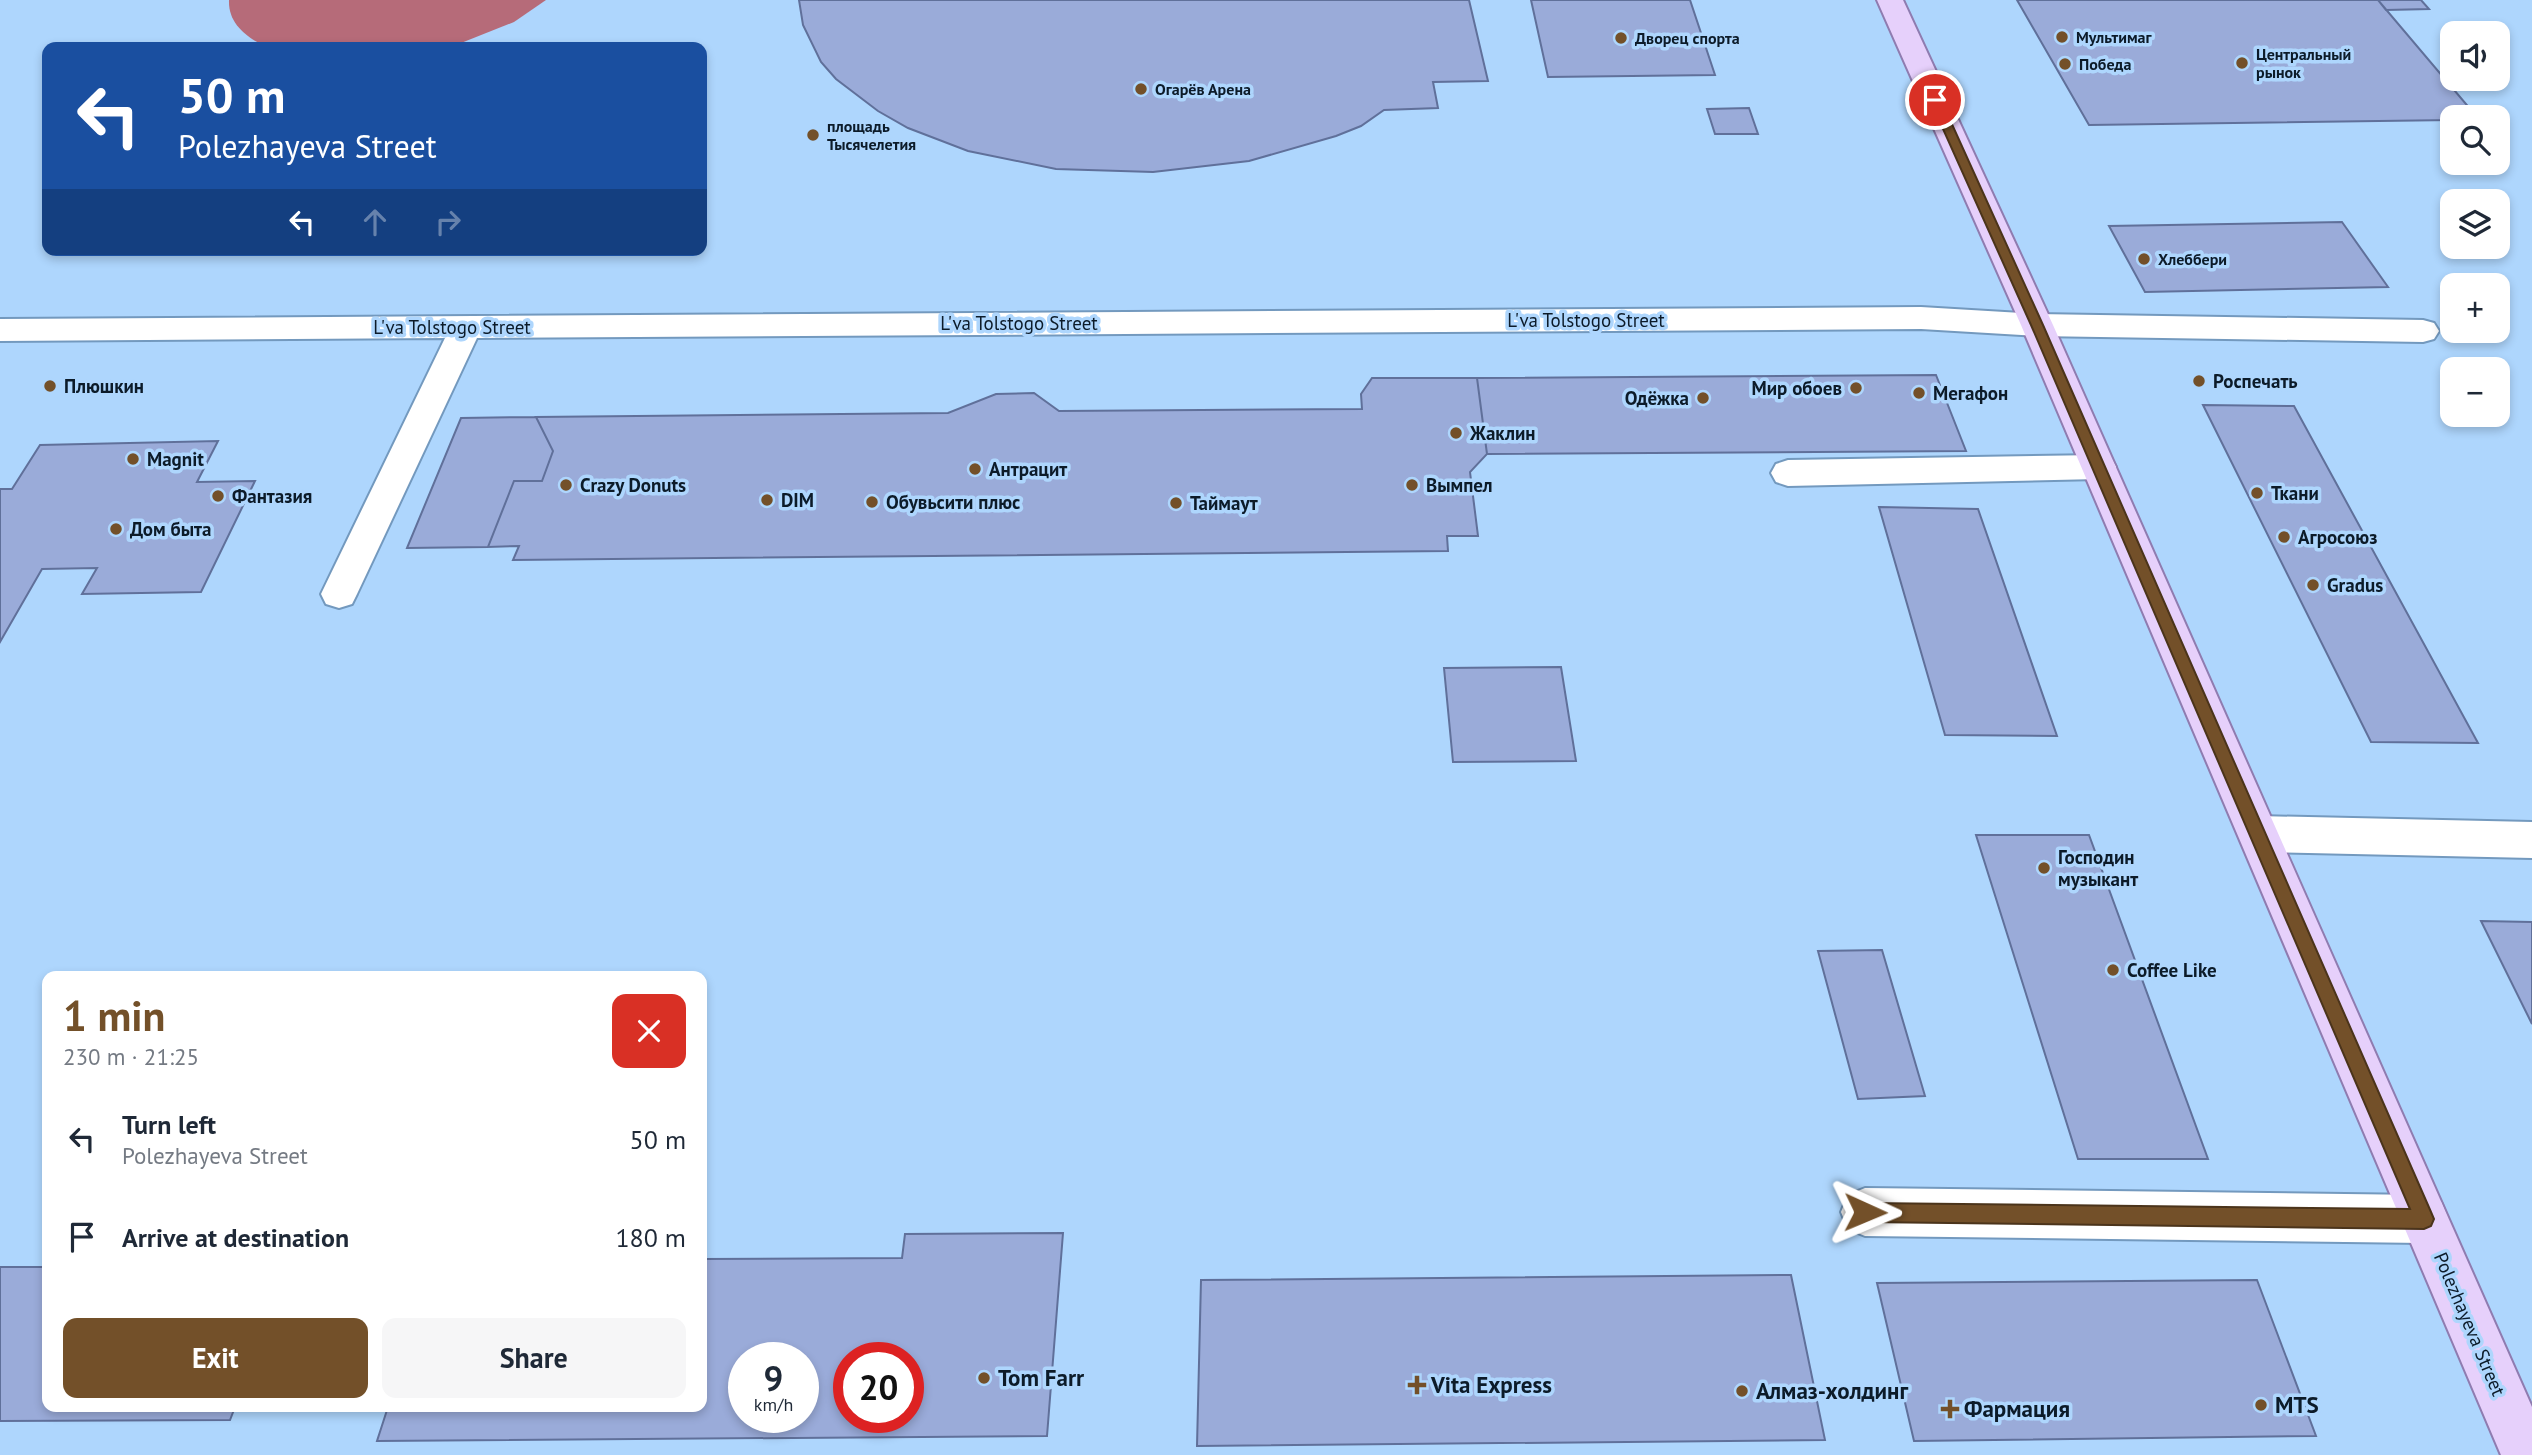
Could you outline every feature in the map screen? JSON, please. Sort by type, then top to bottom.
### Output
[{"type":"main road","name":"Polezhayeva Street","points":[[1890,0],[2037,325],[2527,1455]]},
{"type":"street","name":"L'va Tolstogo Street","points":[[0,330],[1921,318],[2037,325],[2423,331]]},
{"type":"street","points":[[339,594],[467,327]]},
{"type":"street","points":[[1788,472],[2099,467]]},
{"type":"street","points":[[2258,834],[2532,841]]},
{"type":"street","points":[[1865,1212],[2424,1219]]},
{"type":"shaded area","points":[[229,0],[546,0],[514,22],[464,42],[258,42],[240,29],[230,9]]},
{"type":"building","name":"Огарёв Арена","points":[[799,0],[1469,0],[1488,81],[1433,82],[1438,108],[1384,110],[1361,126],[1336,136],[1249,161],[1153,172],[1056,169],[968,151],[908,128],[878,111],[836,79],[821,62],[803,25]]},
{"type":"building","name":"Дворец cпорта","points":[[1531,0],[1690,0],[1715,75],[1548,77]]},
{"type":"building","name":"Центральный рынок","points":[[2017,0],[2378,0],[2440,73],[2440,91],[2455,91],[2467,105],[2440,105],[2440,120],[2089,125]]},
{"type":"building","points":[[2378,0],[2421,0],[2429,9],[2386,10]]},
{"type":"building","points":[[1749,108],[1758,134],[1715,134],[1707,109]]},
{"type":"building","points":[[2342,222],[2388,287],[2145,292],[2109,226]]},
{"type":"building","points":[[1936,375],[1966,451],[1487,454],[1477,378]]},
{"type":"building","points":[[1372,378],[1477,378],[1487,454],[1470,472],[1478,536],[1447,536],[1448,551],[513,560],[519,546],[488,547],[514,481],[542,481],[553,451],[536,417],[948,413],[996,394],[1034,393],[1059,411],[1362,409],[1361,394]]},
{"type":"building","points":[[2203,405],[2294,406],[2478,743],[2371,742]]},
{"type":"building","points":[[536,417],[553,451],[542,481],[514,481],[488,547],[407,548],[461,418]]},
{"type":"building","name":"Дом быта","points":[[218,441],[197,482],[255,481],[201,592],[82,594],[97,568],[42,569],[0,642],[0,489],[12,489],[40,445]]},
{"type":"building","points":[[1879,507],[1978,509],[2057,736],[1945,735]]},
{"type":"building","points":[[1561,667],[1576,761],[1453,762],[1444,668]]},
{"type":"building","points":[[1976,835],[2089,835],[2208,1159],[2078,1159]]},
{"type":"building","points":[[2481,921],[2532,922],[2532,1024]]},
{"type":"building","points":[[1882,950],[1925,1096],[1858,1099],[1818,951]]},
{"type":"building","points":[[1063,1233],[1047,1436],[377,1441],[386,1412],[707,1412],[707,1259],[902,1258],[905,1234]]},
{"type":"building","points":[[0,1267],[42,1267],[42,1412],[233,1412],[230,1420],[0,1421]]},
{"type":"building","points":[[1791,1275],[1825,1440],[1197,1446],[1201,1280]]},
{"type":"building","points":[[2257,1280],[2316,1436],[1914,1441],[1877,1283]]},
{"type":"place","name":"Мультимаг","points":[[2062,37]]},
{"type":"place","name":"Дворец cпорта","points":[[1621,38]]},
{"type":"place","name":"Центральный рынок","points":[[2242,63]]},
{"type":"place","name":"Победа","points":[[2065,64]]},
{"type":"place","name":"Огарёв Арена","points":[[1141,89]]},
{"type":"place","name":"площадь Тысячелетия","points":[[813,135]]},
{"type":"place","name":"Хлеббери","points":[[2144,259]]},
{"type":"place","name":"Роспечать","points":[[2199,381]]},
{"type":"place","name":"Плюшкин","points":[[50,386]]},
{"type":"place","name":"Мир обоев","points":[[1856,388]]},
{"type":"place","name":"Мегафон","points":[[1919,393]]},
{"type":"place","name":"Одёжка","points":[[1703,398]]},
{"type":"place","name":"Жаклин","points":[[1456,433]]},
{"type":"place","name":"Magnit","points":[[133,459]]},
{"type":"place","name":"Антрацит","points":[[975,469]]},
{"type":"place","name":"Crazy Donuts","points":[[566,485]]},
{"type":"place","name":"Вымпел","points":[[1412,485]]},
{"type":"place","name":"Ткани","points":[[2257,493]]},
{"type":"place","name":"Фантазия","points":[[218,496]]},
{"type":"place","name":"DIM","points":[[767,500]]},
{"type":"place","name":"Обувьсити плюс","points":[[872,502]]},
{"type":"place","name":"Таймаут","points":[[1176,503]]},
{"type":"place","name":"Дом быта","points":[[116,529]]},
{"type":"place","name":"Агросоюз","points":[[2284,537]]},
{"type":"place","name":"Gradus","points":[[2313,585]]},
{"type":"place","name":"Господин музыкант","points":[[2044,868]]},
{"type":"place","name":"Coffee Like","points":[[2113,970]]},
{"type":"place","name":"Tom Farr","points":[[984,1378]]},
{"type":"place","name":"Vita Express","points":[[1417,1385]]},
{"type":"place","name":"Алмаз-холдинг","points":[[1742,1391]]},
{"type":"place","name":"MTS","points":[[2261,1405]]},
{"type":"place","name":"Фармация","points":[[1950,1409]]},
{"type":"route","points":[[1865,1212],[2424,1219],[2037,325],[1935,100]]}]
